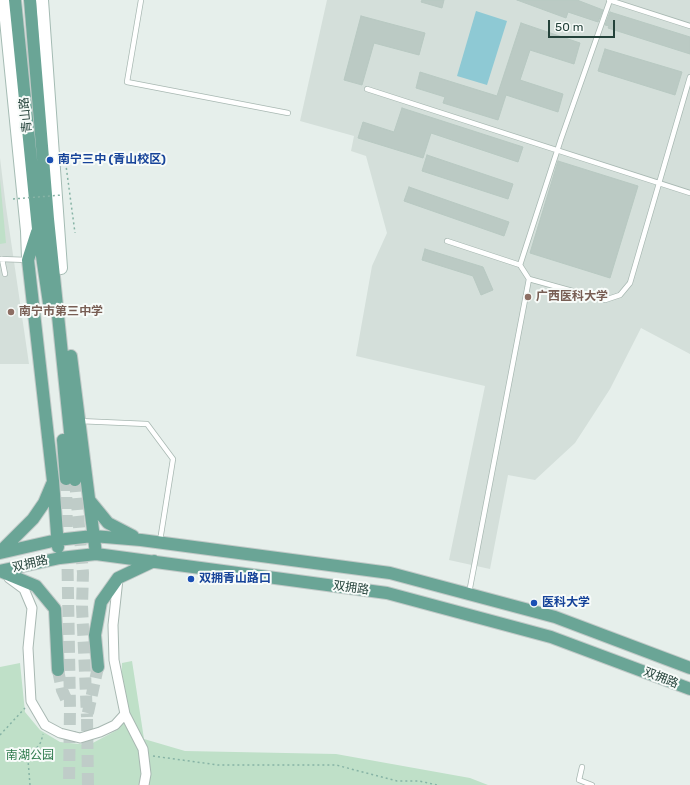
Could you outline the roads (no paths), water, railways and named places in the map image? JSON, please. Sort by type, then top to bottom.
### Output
[{"type":"main road","name":"青山路","points":[[15,0],[38,230],[70,479],[30,0]]},
{"type":"main road","points":[[48,219],[61,268],[78,421],[96,554]]},
{"type":"main road","points":[[38,230],[28,260],[53,481],[57,540],[60,558]]},
{"type":"main road","points":[[0,553],[33,519],[44,503],[53,481]]},
{"type":"main road","points":[[90,501],[108,523],[141,540]]},
{"type":"main road","name":"双拥路","points":[[0,553],[57,540],[93,536],[141,540],[390,573],[555,617],[690,668]]},
{"type":"main road","name":"双拥路","points":[[0,571],[60,558],[96,554],[387,593],[551,637],[690,689]]},
{"type":"main road","points":[[98,667],[96,635],[100,602],[118,578],[154,561]]},
{"type":"main road","points":[[0,571],[36,586],[55,609],[58,670]]},
{"type":"street","points":[[4,0],[27,231],[28,260]]},
{"type":"street","points":[[42,0],[61,268]]},
{"type":"street","points":[[0,571],[24,590],[32,608],[28,648],[31,701],[45,725],[60,732],[80,738],[100,732],[115,724],[125,714]]},
{"type":"street","points":[[118,578],[112,625],[114,660],[125,714],[143,749],[146,774],[144,785]]},
{"type":"lane","points":[[141,0],[127,82],[288,113]]},
{"type":"lane","points":[[520,266],[557,150],[609,0],[690,26]]},
{"type":"lane","points":[[446,241],[520,266],[529,280],[605,300],[620,295],[630,283],[690,77]]},
{"type":"lane","points":[[367,89],[690,193]]},
{"type":"lane","points":[[5,274],[1,259],[28,260]]},
{"type":"lane","points":[[468,594],[529,280]]},
{"type":"lane","points":[[78,421],[147,424],[173,460],[160,543]]},
{"type":"lane","points":[[582,767],[579,780],[592,785]]},
{"type":"water","points":[[476,11],[507,21],[487,85],[457,76]]},
{"type":"tunnel","points":[[66,479],[70,708],[69,785]]},
{"type":"tunnel","points":[[75,480],[83,573],[82,606],[87,717]]},
{"type":"tunnel","points":[[88,785],[87,717],[98,667]]},
{"type":"tunnel","points":[[58,670],[62,690],[67,701]]},
{"type":"place","name":"南宁三中 (青山校区)","points":[[50,160]]},
{"type":"place","name":"广西医科大学","points":[[528,297]]},
{"type":"place","name":"南宁市第三中学","points":[[11,312]]},
{"type":"place","name":"双拥青山路口","points":[[191,579]]},
{"type":"place","name":"医科大学","points":[[534,603]]},
{"type":"park label","name":"南湖公园","points":[[30,756]]}]
